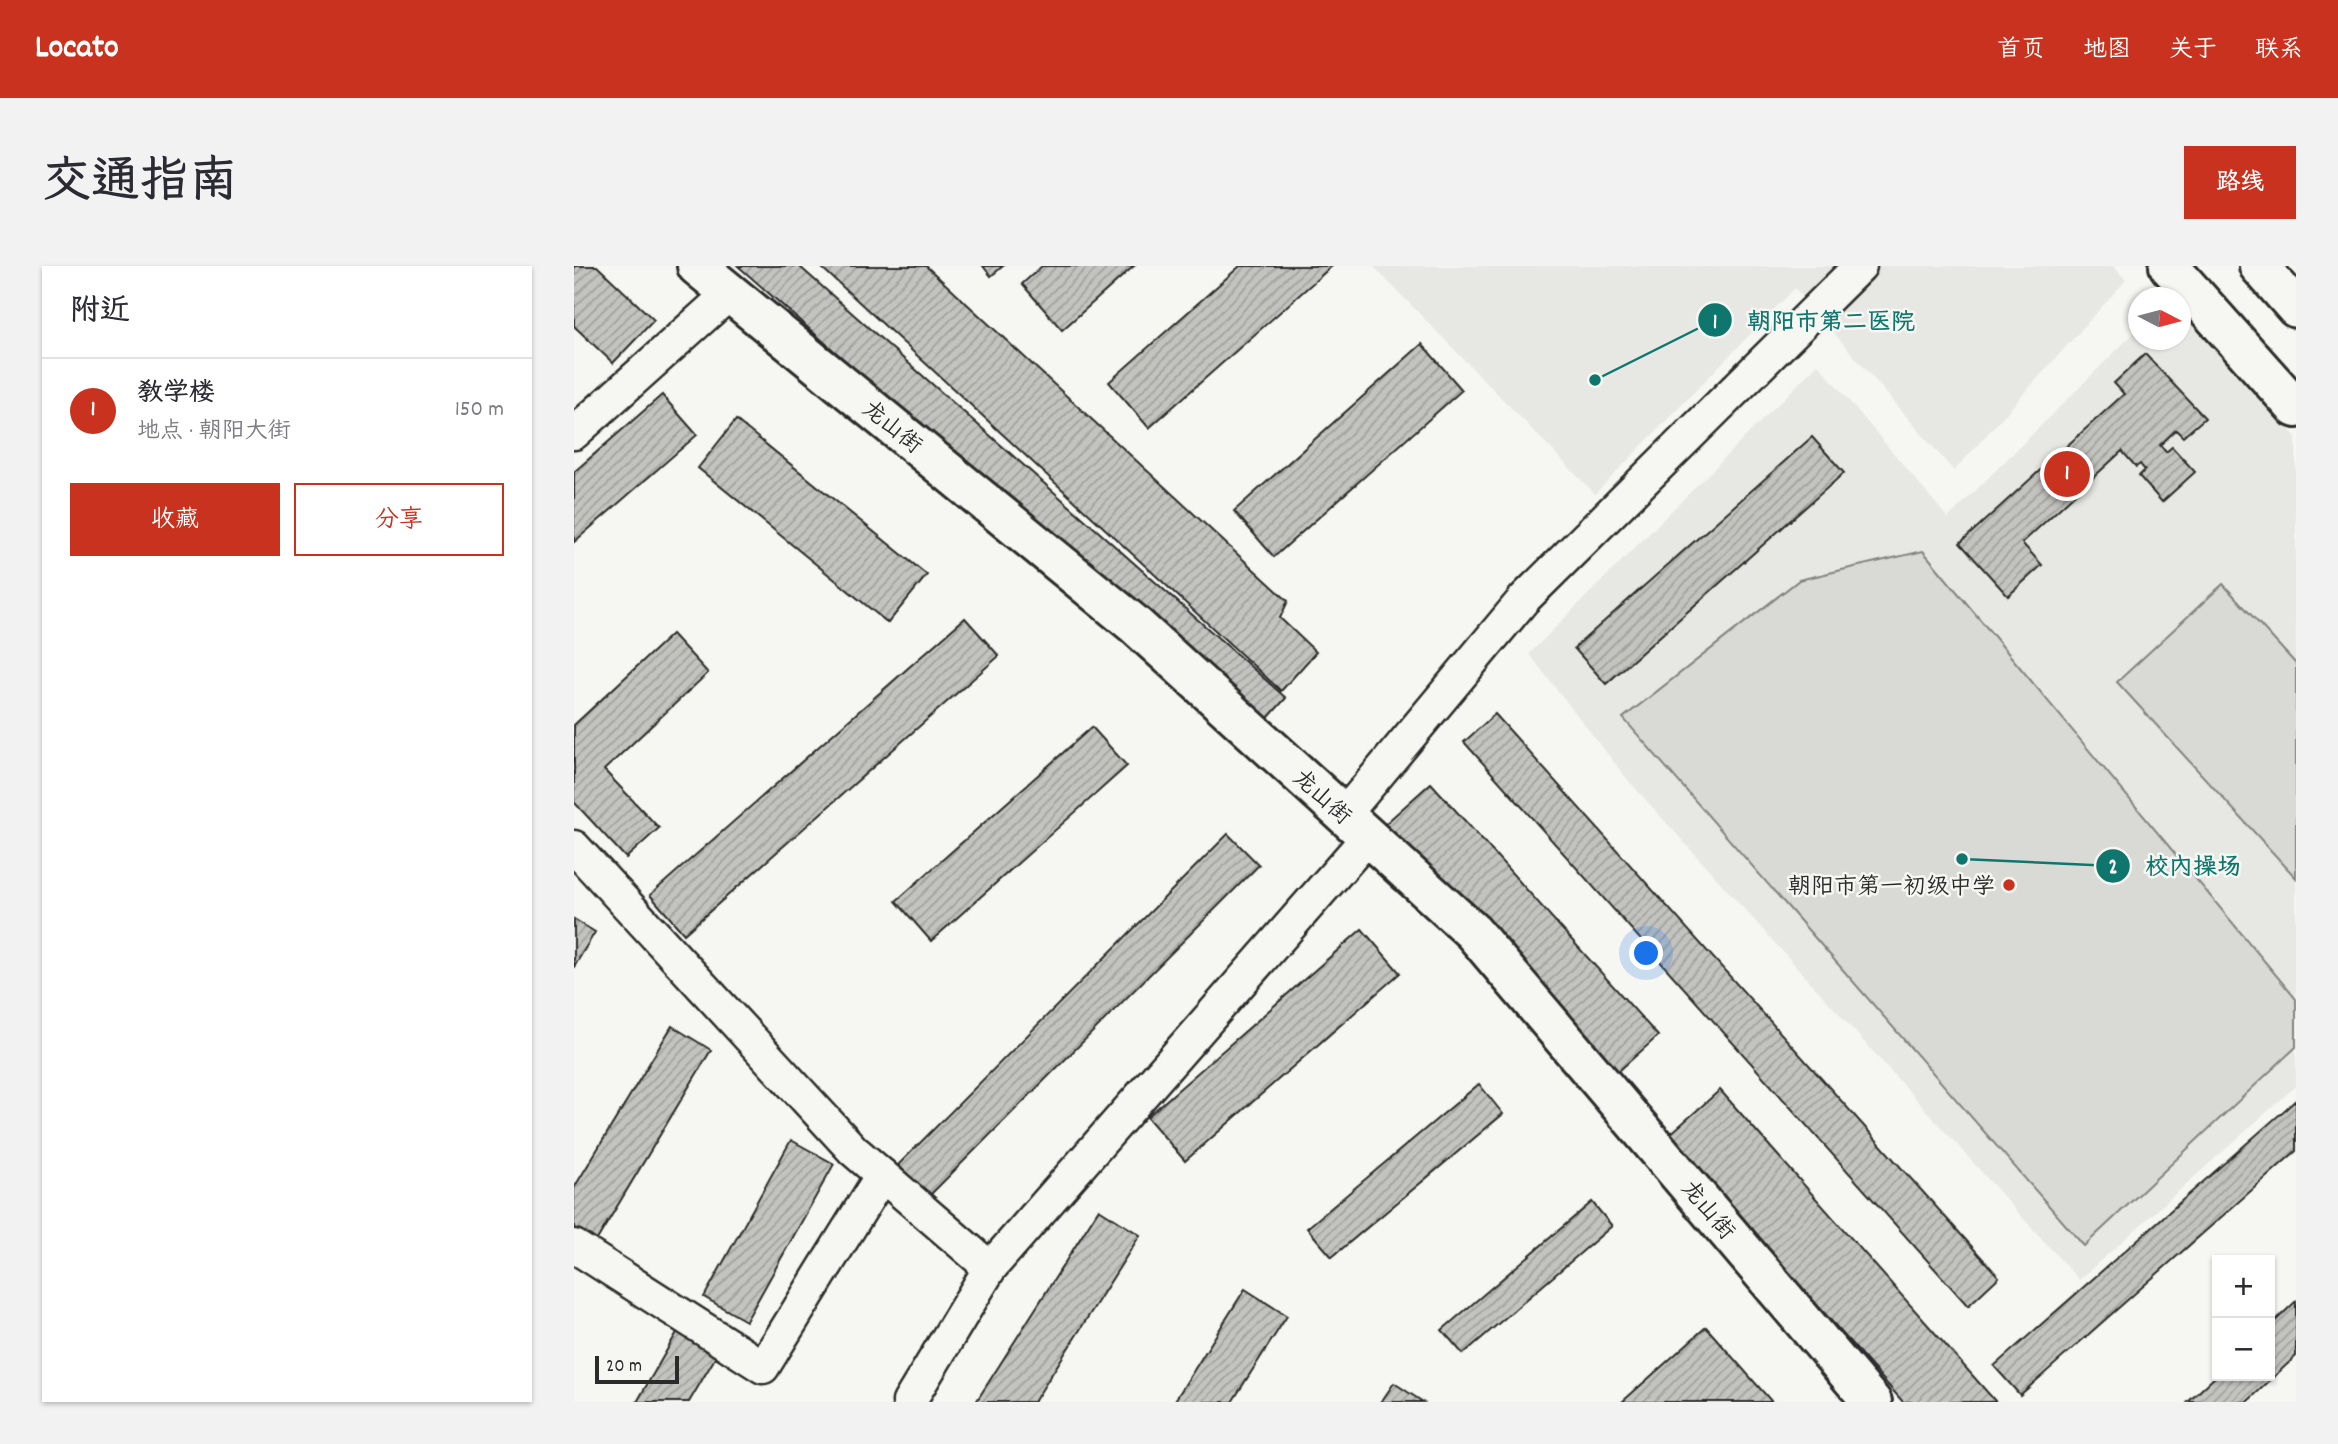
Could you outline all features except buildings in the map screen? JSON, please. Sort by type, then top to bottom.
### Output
[{"type":"street","name":"龙山街","points":[[697,266],[1134,624],[1472,932],[1872,1402]]},
{"type":"street","points":[[909,1402],[990,1268],[1356,826],[1524,599],[1860,266]]},
{"type":"street","points":[[2169,266],[2296,408]]},
{"type":"street","points":[[2259,266],[2296,308]]},
{"type":"street","points":[[574,433],[730,293]]},
{"type":"street","points":[[574,847],[852,1150],[990,1268]]},
{"type":"street","points":[[574,1246],[763,1367],[882,1175]]},
{"type":"shaded area","points":[[1373,266],[2113,266],[2126,280],[1954,471],[1795,288],[1595,494]]},
{"type":"shaded area","name":"朝阳市第一初级中学","points":[[2191,322],[2296,437],[2296,1086],[2079,1280],[1628,780],[1529,654],[1818,364],[1948,518],[2128,339],[2128,350],[2191,350]]},
{"type":"shaded area","points":[[1923,551],[2296,999],[2296,1047],[2084,1246],[1623,718],[1799,580]]},
{"type":"shaded area","points":[[2223,584],[2296,664],[2296,878],[2117,682]]},
{"type":"place","name":"朝阳市第二医院","points":[[1595,380]]},
{"type":"place","name":"教学楼","points":[[2067,474]]},
{"type":"place","name":"校内操场","points":[[1962,859]]},
{"type":"place","name":"朝阳市第一初级中学","points":[[2009,885]]}]
